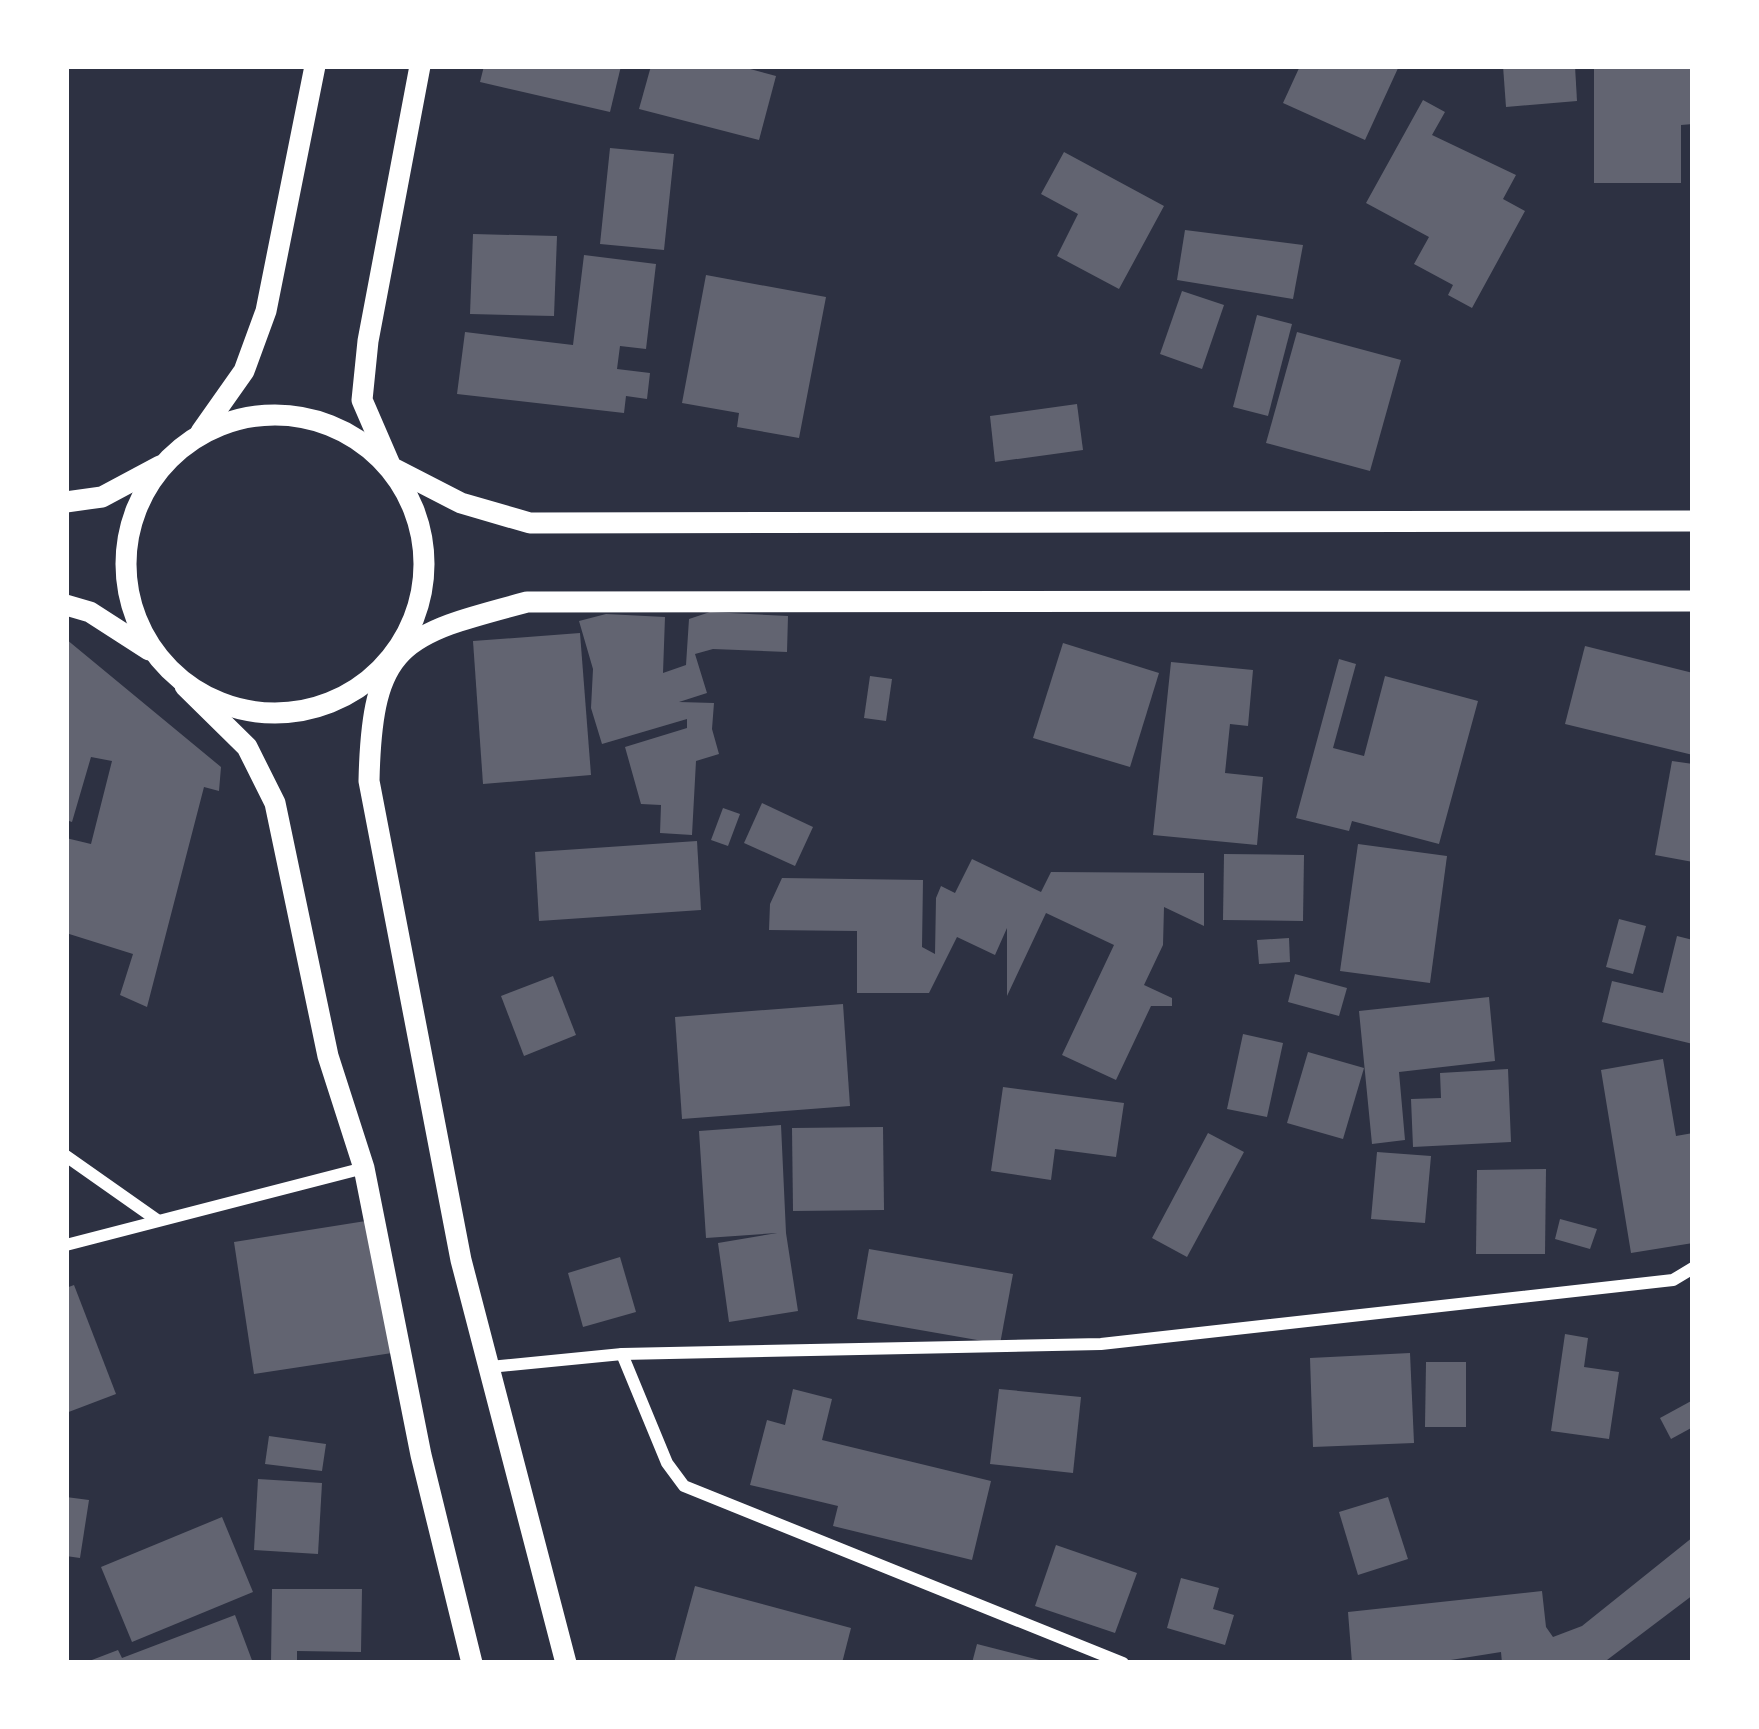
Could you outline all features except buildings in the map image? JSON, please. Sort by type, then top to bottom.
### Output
[{"type":"street","points":[[66,502],[102,497],[160,466],[201,433],[244,371],[266,311],[315,66]]},
{"type":"street","points":[[420,66],[368,341],[362,400],[415,509],[425,557],[419,606],[370,711],[369,781],[461,1260],[566,1663]]},
{"type":"street","points":[[201,433],[250,415],[302,416],[351,434],[391,467],[460,503],[530,523],[1693,521]]},
{"type":"street","points":[[152,652],[130,607],[124,558],[135,509],[160,466]]},
{"type":"street","points":[[185,686],[228,707],[275,715],[322,706],[364,684],[398,650],[452,622],[527,602],[1693,601]]},
{"type":"street","points":[[66,605],[90,612],[152,652],[247,747],[275,803],[328,1056],[364,1168],[421,1455],[472,1663]]},
{"type":"street","points":[[66,1156],[157,1220]]},
{"type":"street","points":[[66,1245],[364,1168]]},
{"type":"street","points":[[490,1367],[622,1354],[1101,1344],[1673,1280],[1693,1268]]},
{"type":"street","points":[[622,1354],[667,1463],[685,1486],[1123,1663]]}]
